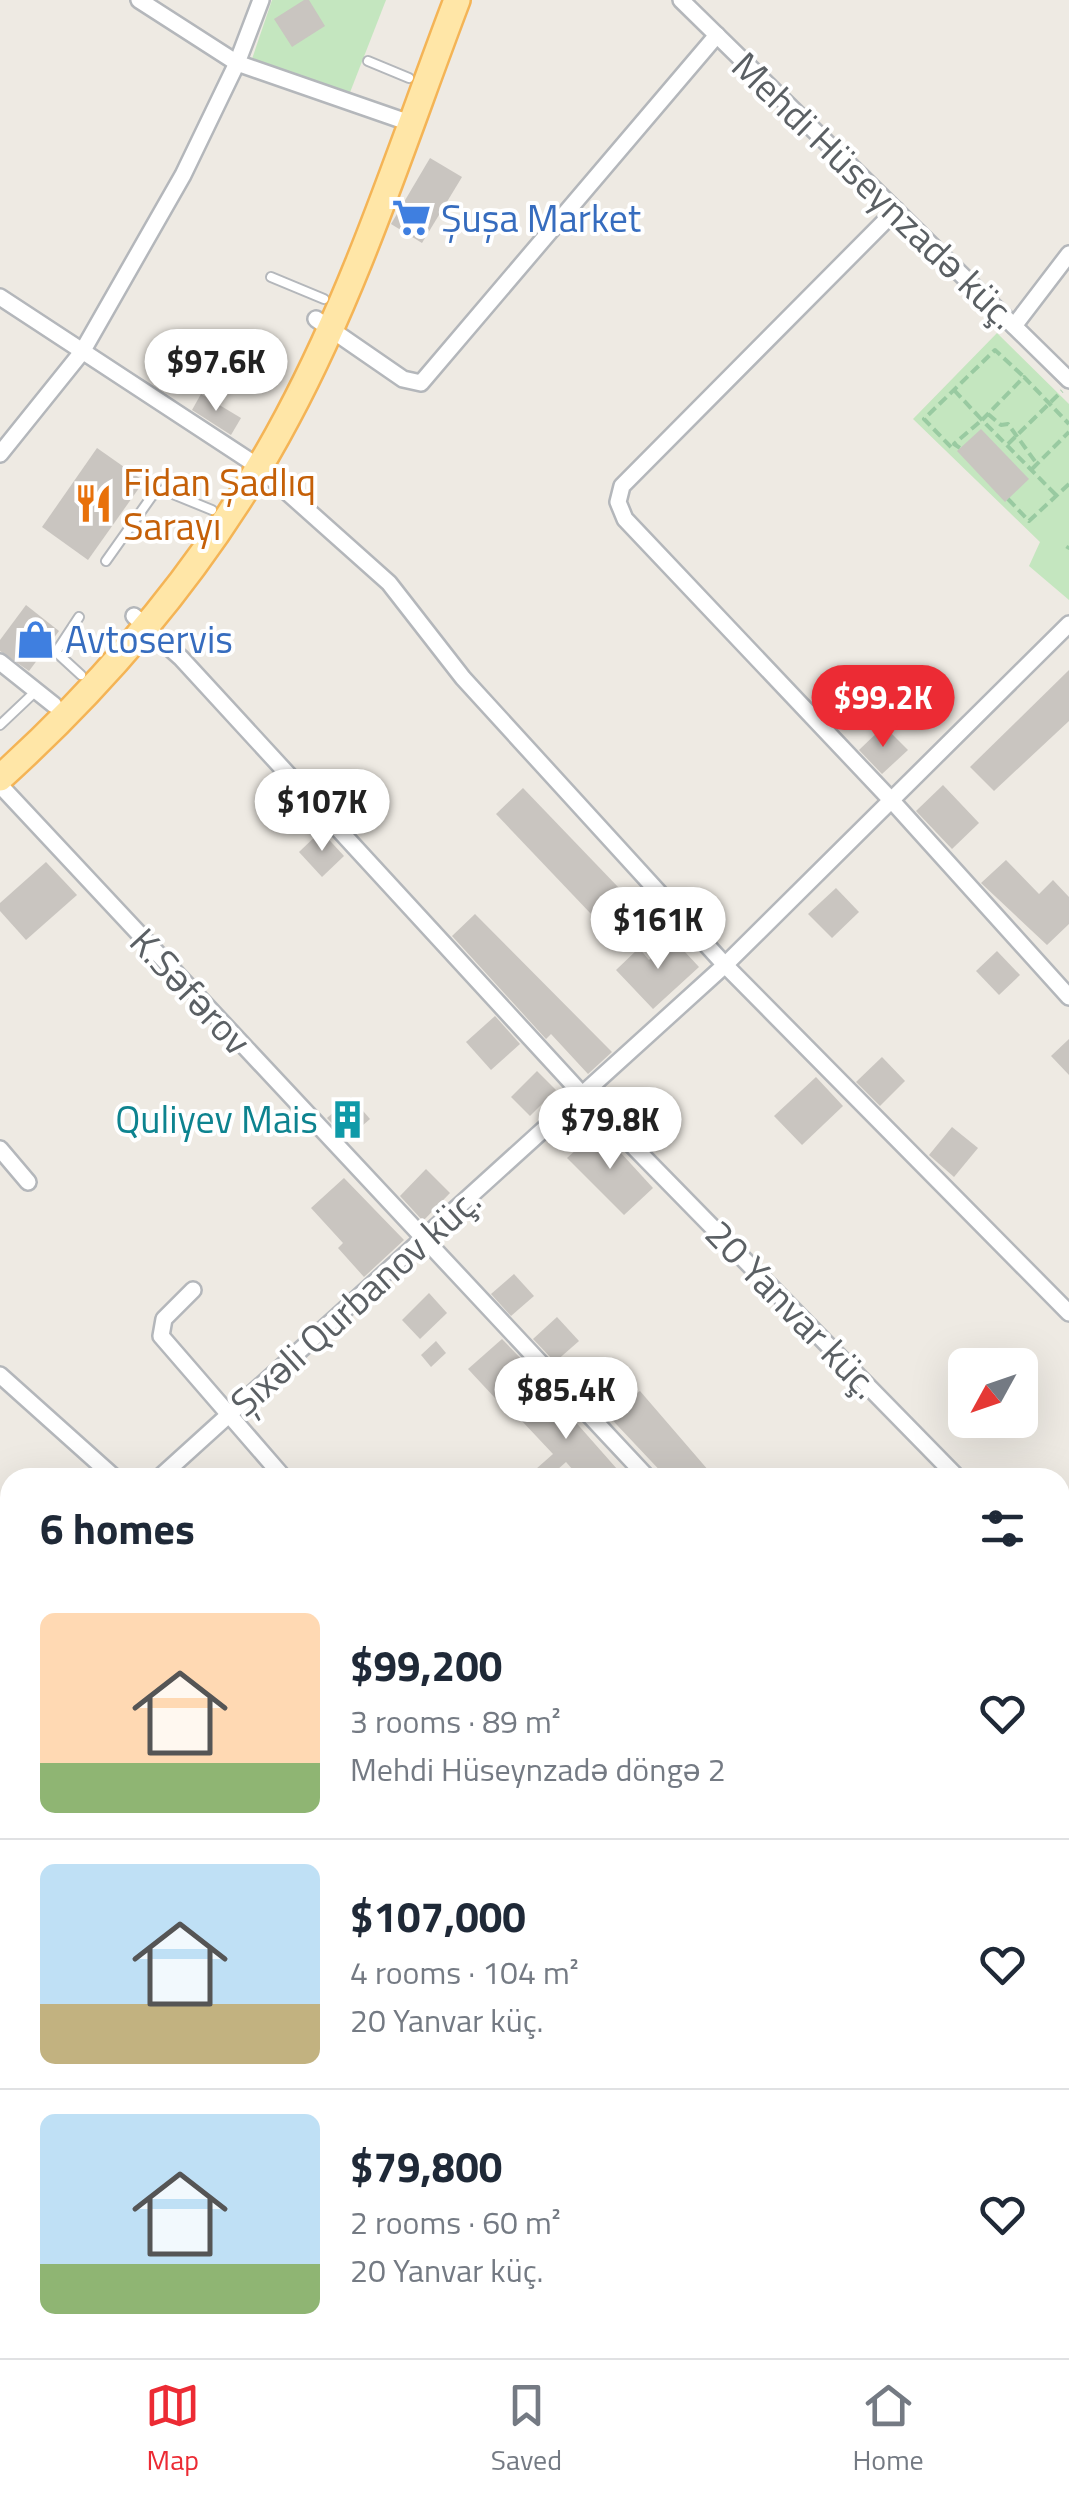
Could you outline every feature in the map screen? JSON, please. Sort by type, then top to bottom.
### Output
[{"type":"main road","points":[[403,119],[409,78],[439,0]]},
{"type":"main road","points":[[0,756],[45,698],[81,676],[141,621],[200,558],[252,463],[324,315],[403,119],[457,0]]},
{"type":"main road","points":[[0,781],[68,714],[141,621],[212,510],[252,463]]},
{"type":"street","points":[[139,0],[238,63],[403,119]]},
{"type":"street","points":[[0,454],[82,352],[183,174],[238,63],[261,0]]},
{"type":"street","name":"Mehdi Hüseynzadə küç.","points":[[681,0],[1069,382]]},
{"type":"street","points":[[324,315],[404,379],[421,383],[717,34]]},
{"type":"street","points":[[896,210],[622,486],[618,502],[625,518],[893,802],[1069,997]]},
{"type":"street","points":[[1014,326],[1069,254]]},
{"type":"street","points":[[0,297],[252,463],[389,583],[463,678],[725,965],[1069,1313]]},
{"type":"street","name":"20 Yanvar küç.","points":[[141,621],[580,1092],[948,1468]]},
{"type":"street","name":"Şıxəli Qurbanov küç.","points":[[169,1468],[423,1241],[580,1092],[725,965],[1069,624]]},
{"type":"street","points":[[0,662],[45,698]]},
{"type":"street","name":"K.Səfərov","points":[[0,781],[423,1241],[639,1468]]},
{"type":"street","points":[[0,1149],[28,1182]]},
{"type":"street","points":[[193,1290],[164,1319],[161,1336],[275,1468]]},
{"type":"street","points":[[0,1375],[104,1468]]},
{"type":"lane","points":[[368,61],[409,78]]},
{"type":"lane","points":[[271,277],[324,315]]},
{"type":"lane","points":[[106,561],[152,496],[163,490],[212,510]]},
{"type":"lane","points":[[79,618],[56,652],[81,676]]},
{"type":"lane","points":[[0,725],[45,698]]},
{"type":"path","points":[[960,448],[950,447],[924,419],[996,350],[1069,424]]},
{"type":"path","points":[[950,447],[1024,377]]},
{"type":"path","points":[[1008,444],[1069,382]]},
{"type":"path","points":[[954,390],[1056,496]]},
{"type":"path","points":[[988,414],[1018,435],[1037,464]]},
{"type":"path","points":[[1032,469],[1069,432]]},
{"type":"path","points":[[1008,499],[1028,521],[1069,484]]},
{"type":"green space","points":[[272,0],[386,0],[349,95],[252,59]]},
{"type":"green space","points":[[997,333],[1069,404],[1069,600],[1029,566],[1040,542],[913,419]]},
{"type":"building","points":[[309,0],[325,26],[292,47],[274,19]]},
{"type":"building","points":[[430,158],[462,177],[422,243],[391,224]]},
{"type":"building","points":[[201,394],[241,418],[231,435],[192,410]]},
{"type":"building","points":[[981,429],[1029,479],[1005,502],[957,451]]},
{"type":"building","name":"Fidan Şadlıq Sarayı","points":[[97,448],[144,481],[88,560],[42,527]]},
{"type":"building","points":[[26,605],[59,631],[29,671],[0,651],[0,640]]},
{"type":"building","points":[[1069,670],[1069,721],[994,791],[970,767]]},
{"type":"building","points":[[884,726],[908,750],[882,774],[859,750]]},
{"type":"building","points":[[943,785],[979,823],[952,849],[916,811]]},
{"type":"building","points":[[523,788],[619,888],[592,915],[496,814]]},
{"type":"building","points":[[321,831],[344,856],[322,877],[299,852]]},
{"type":"building","points":[[1006,860],[1039,894],[1053,880],[1069,897],[1069,924],[1047,945],[981,883]]},
{"type":"building","points":[[46,862],[77,895],[26,940],[0,911],[0,903]]},
{"type":"building","points":[[836,888],[859,912],[832,938],[808,914]]},
{"type":"building","points":[[475,914],[612,1052],[588,1074],[551,1034],[546,1039],[452,936]]},
{"type":"building","points":[[672,938],[699,967],[653,1009],[616,970],[639,948],[649,960]]},
{"type":"building","points":[[997,951],[1020,975],[999,995],[976,971]]},
{"type":"building","points":[[495,1016],[520,1044],[491,1070],[466,1042]]},
{"type":"building","points":[[1069,1039],[1069,1075],[1051,1056]]},
{"type":"building","points":[[882,1057],[905,1081],[880,1106],[856,1082]]},
{"type":"building","points":[[537,1071],[556,1090],[530,1116],[511,1097]]},
{"type":"building","points":[[816,1077],[843,1106],[802,1145],[774,1116]]},
{"type":"building","name":"Quliyev Mais","points":[[351,1097],[370,1119],[347,1139],[327,1118]]},
{"type":"building","points":[[952,1127],[978,1148],[954,1177],[929,1155]]},
{"type":"building","points":[[599,1129],[653,1188],[624,1215],[567,1158]]},
{"type":"building","points":[[426,1169],[450,1193],[423,1221],[400,1196]]},
{"type":"building","points":[[344,1178],[404,1240],[364,1277],[338,1248],[343,1243],[311,1208]]},
{"type":"building","points":[[514,1274],[534,1296],[511,1316],[491,1294]]},
{"type":"building","points":[[429,1293],[447,1313],[420,1339],[402,1320]]},
{"type":"building","points":[[557,1317],[579,1341],[555,1362],[533,1339]]},
{"type":"building","points":[[502,1339],[529,1367],[495,1398],[468,1369]]},
{"type":"building","points":[[436,1341],[446,1353],[431,1367],[421,1355]]},
{"type":"building","points":[[606,1358],[706,1468],[658,1468],[578,1382]]},
{"type":"building","points":[[550,1393],[616,1468],[571,1468],[566,1462],[559,1468],[537,1468],[553,1454],[521,1420]]},
{"type":"place","name":"Şuşa Market","points":[[411,218]]},
{"type":"place","name":"Fidan Şadlıq Sarayı","points":[[93,504]]},
{"type":"place","name":"Avtoservis","points":[[35,639]]},
{"type":"place","name":"Quliyev Mais","points":[[348,1119]]}]
